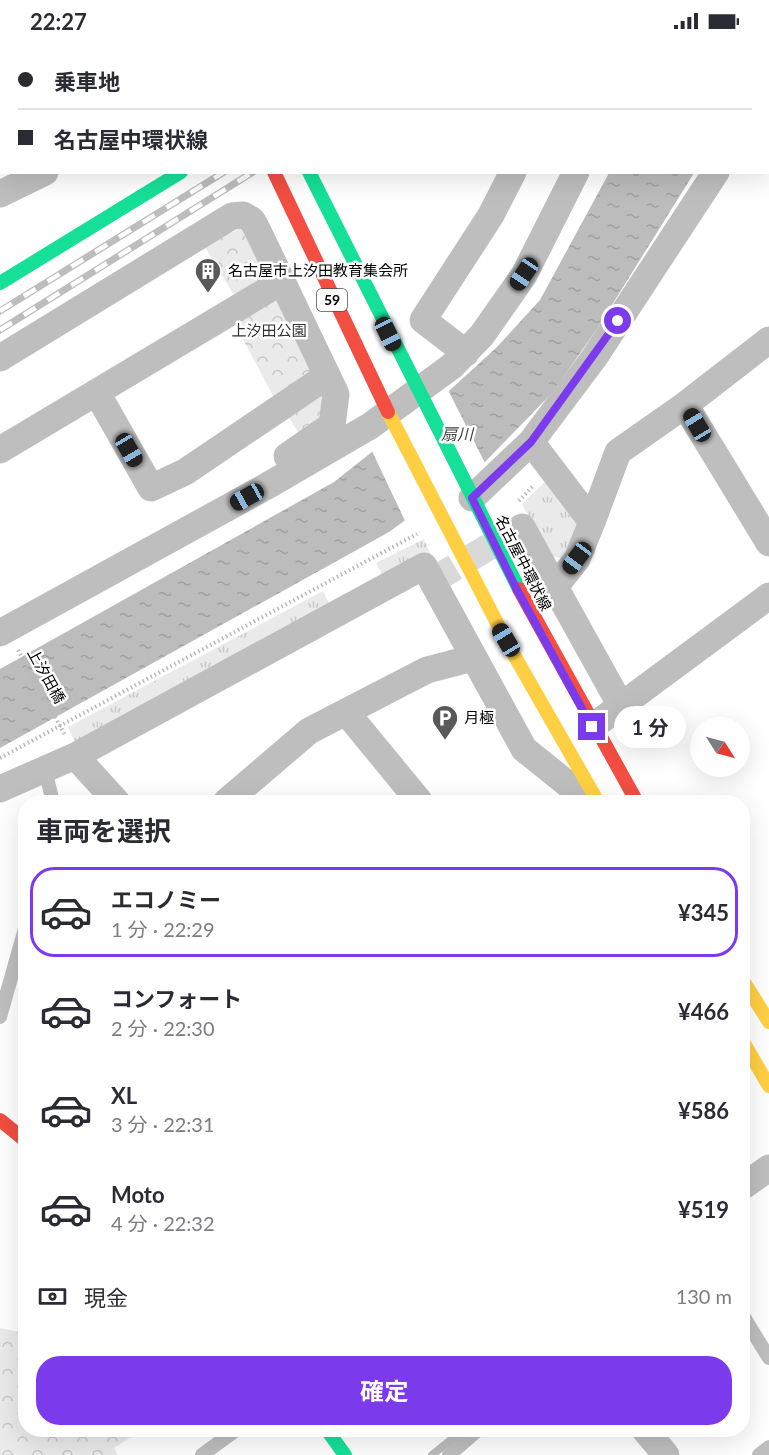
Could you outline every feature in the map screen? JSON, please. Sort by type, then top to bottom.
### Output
[{"type":"main road","points":[[0,282],[178,174]]},
{"type":"main road","name":"59","points":[[274,174],[390,419],[481,598],[594,795]]},
{"type":"main road","name":"名古屋中環状線","points":[[310,174],[516,588],[592,727],[633,795]]},
{"type":"main road","points":[[750,992],[769,1022]]},
{"type":"main road","points":[[750,1054],[769,1086]]},
{"type":"main road","points":[[0,1120],[18,1135]]},
{"type":"main road","points":[[332,1437],[345,1455]]},
{"type":"street","points":[[0,194],[41,174]]},
{"type":"street","points":[[466,353],[423,320],[491,215],[512,174]]},
{"type":"street","points":[[6,627],[267,486],[370,426],[390,419],[419,397],[482,335],[524,274],[575,174]]},
{"type":"street","points":[[470,494],[531,442],[594,358],[715,174]]},
{"type":"street","points":[[0,358],[232,216],[243,215],[252,220],[336,394],[332,425],[284,458],[267,486]]},
{"type":"street","points":[[0,450],[281,282]]},
{"type":"street","points":[[555,587],[577,558],[618,452],[685,405],[769,340]]},
{"type":"street","points":[[97,393],[151,488],[185,472],[327,376]]},
{"type":"street","points":[[685,405],[769,543]]},
{"type":"street","points":[[531,442],[592,522]]},
{"type":"street","points":[[522,527],[621,706]]},
{"type":"street","points":[[0,789],[75,756],[424,566],[524,749],[581,795]]},
{"type":"street","points":[[592,727],[769,596]]},
{"type":"street","points":[[234,795],[309,731],[427,670],[473,658]]},
{"type":"street","points":[[346,712],[414,795]]},
{"type":"street","points":[[75,756],[111,795]]},
{"type":"street","points":[[750,1181],[769,1168]]},
{"type":"street","points":[[651,1437],[666,1455]]},
{"type":"lane","points":[[45,770],[51,795]]},
{"type":"lane","points":[[0,1017],[18,953]]},
{"type":"lane","points":[[750,1327],[769,1358]]},
{"type":"lane","points":[[202,1455],[226,1437]]},
{"type":"lane","points":[[448,1455],[470,1437]]},
{"type":"lane","points":[[759,1455],[769,1447]]},
{"type":"path","points":[[0,758],[59,724],[410,538]]},
{"type":"path","name":"上汐田橋","points":[[6,627],[59,724]]},
{"type":"green space","name":"上汐田公園","points":[[240,228],[251,232],[270,273],[238,302],[205,247]]},
{"type":"green space","name":"上汐田公園","points":[[271,295],[284,299],[315,366],[313,378],[277,403],[232,319]]},
{"type":"green space","points":[[325,392],[325,420],[302,438],[285,412]]},
{"type":"green space","points":[[548,479],[579,521],[566,553],[561,558],[549,556],[522,504]]},
{"type":"green space","points":[[424,539],[431,555],[385,580],[376,563]]},
{"type":"green space","points":[[323,591],[332,609],[77,747],[68,727]]},
{"type":"green space","points":[[0,1328],[18,1332],[18,1437],[131,1437],[114,1448],[118,1455],[0,1455]]},
{"type":"water","name":"扇川","points":[[608,174],[693,174],[597,329],[552,393],[485,462],[389,532],[0,748],[0,669],[334,482],[450,390],[497,347],[540,300]]},
{"type":"pier","points":[[447,388],[486,465],[406,523],[371,449]]},
{"type":"waterway","points":[[432,1455],[454,1437]]},
{"type":"tunnel","points":[[432,581],[522,527]]},
{"type":"railway","points":[[0,311],[221,174]]},
{"type":"railway","points":[[0,330],[250,174]]},
{"type":"traffic: fast","points":[[0,283],[178,174]]},
{"type":"traffic: fast","points":[[310,174],[519,589]]},
{"type":"traffic: fast","points":[[332,1437],[345,1455]]},
{"type":"traffic: slow","points":[[388,412],[510,648],[594,795]]},
{"type":"traffic: slow","points":[[750,992],[769,1022]]},
{"type":"traffic: slow","points":[[750,1054],[769,1086]]},
{"type":"traffic: jam","points":[[275,174],[388,412]]},
{"type":"traffic: jam","points":[[519,589],[633,795]]},
{"type":"traffic: jam","points":[[0,1120],[18,1135]]},
{"type":"place","name":"名古屋市上汐田教育集会所","points":[[208,294]]},
{"type":"place","name":"月極","points":[[445,741]]},
{"type":"route","points":[[592,727],[516,588],[472,498],[531,442],[594,358],[618,321]]}]
